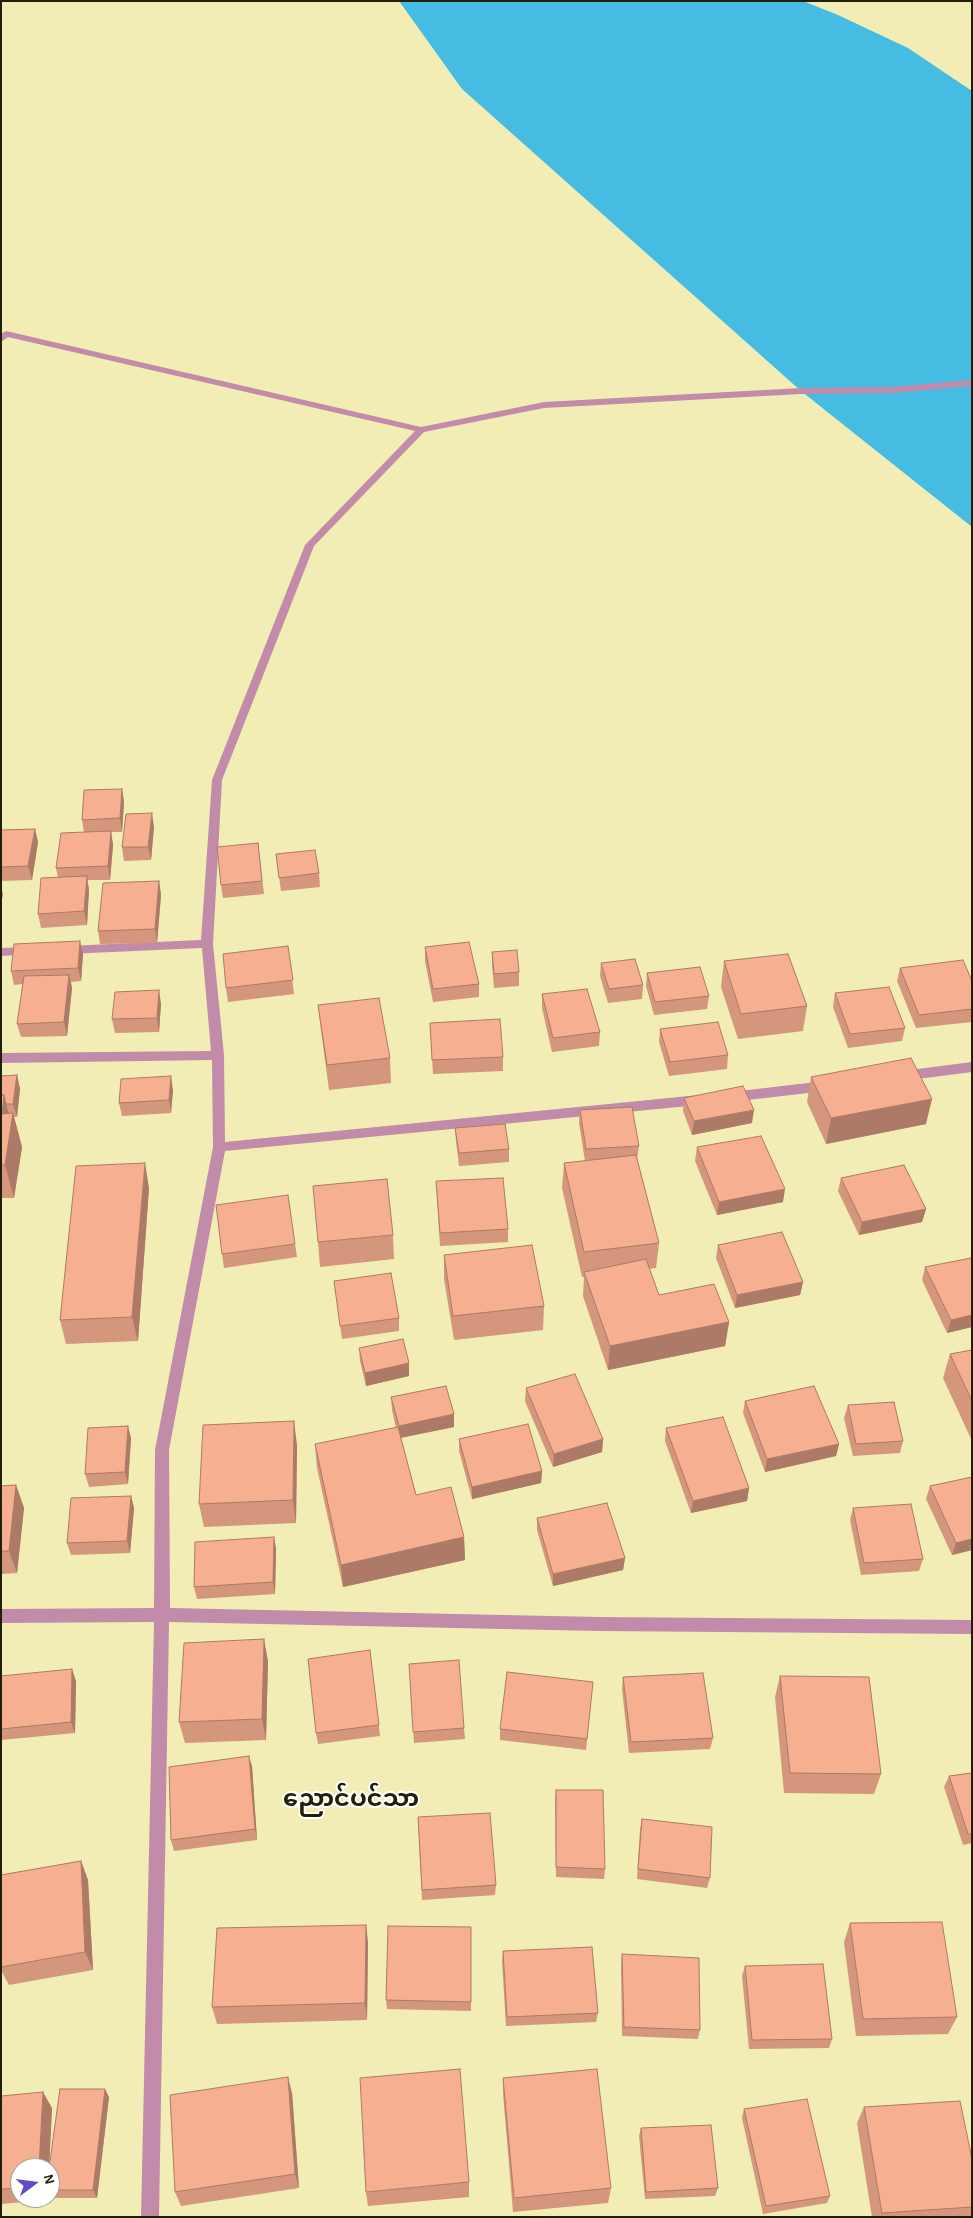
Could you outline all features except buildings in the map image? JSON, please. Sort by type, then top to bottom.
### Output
[{"type":"street","points":[[1,340],[6,334],[421,430],[544,405],[801,391],[892,390],[972,383]]},
{"type":"street","points":[[150,2217],[162,1615],[162,1450],[219,1147],[218,1055],[207,944],[217,780],[310,546],[421,430]]},
{"type":"street","points":[[1,952],[207,944]]},
{"type":"street","points":[[1,1058],[218,1055]]},
{"type":"street","points":[[884,1078],[972,1067]]},
{"type":"street","points":[[219,1147],[714,1099],[836,1084]]},
{"type":"street","points":[[1,1616],[162,1615],[599,1624],[972,1627]]},
{"type":"water","points":[[399,1],[803,1],[838,15],[908,48],[972,91],[972,527],[801,391],[462,89]]},
{"type":"district","name":"ညောင်ပင်သာ","points":[[351,1799]]}]
